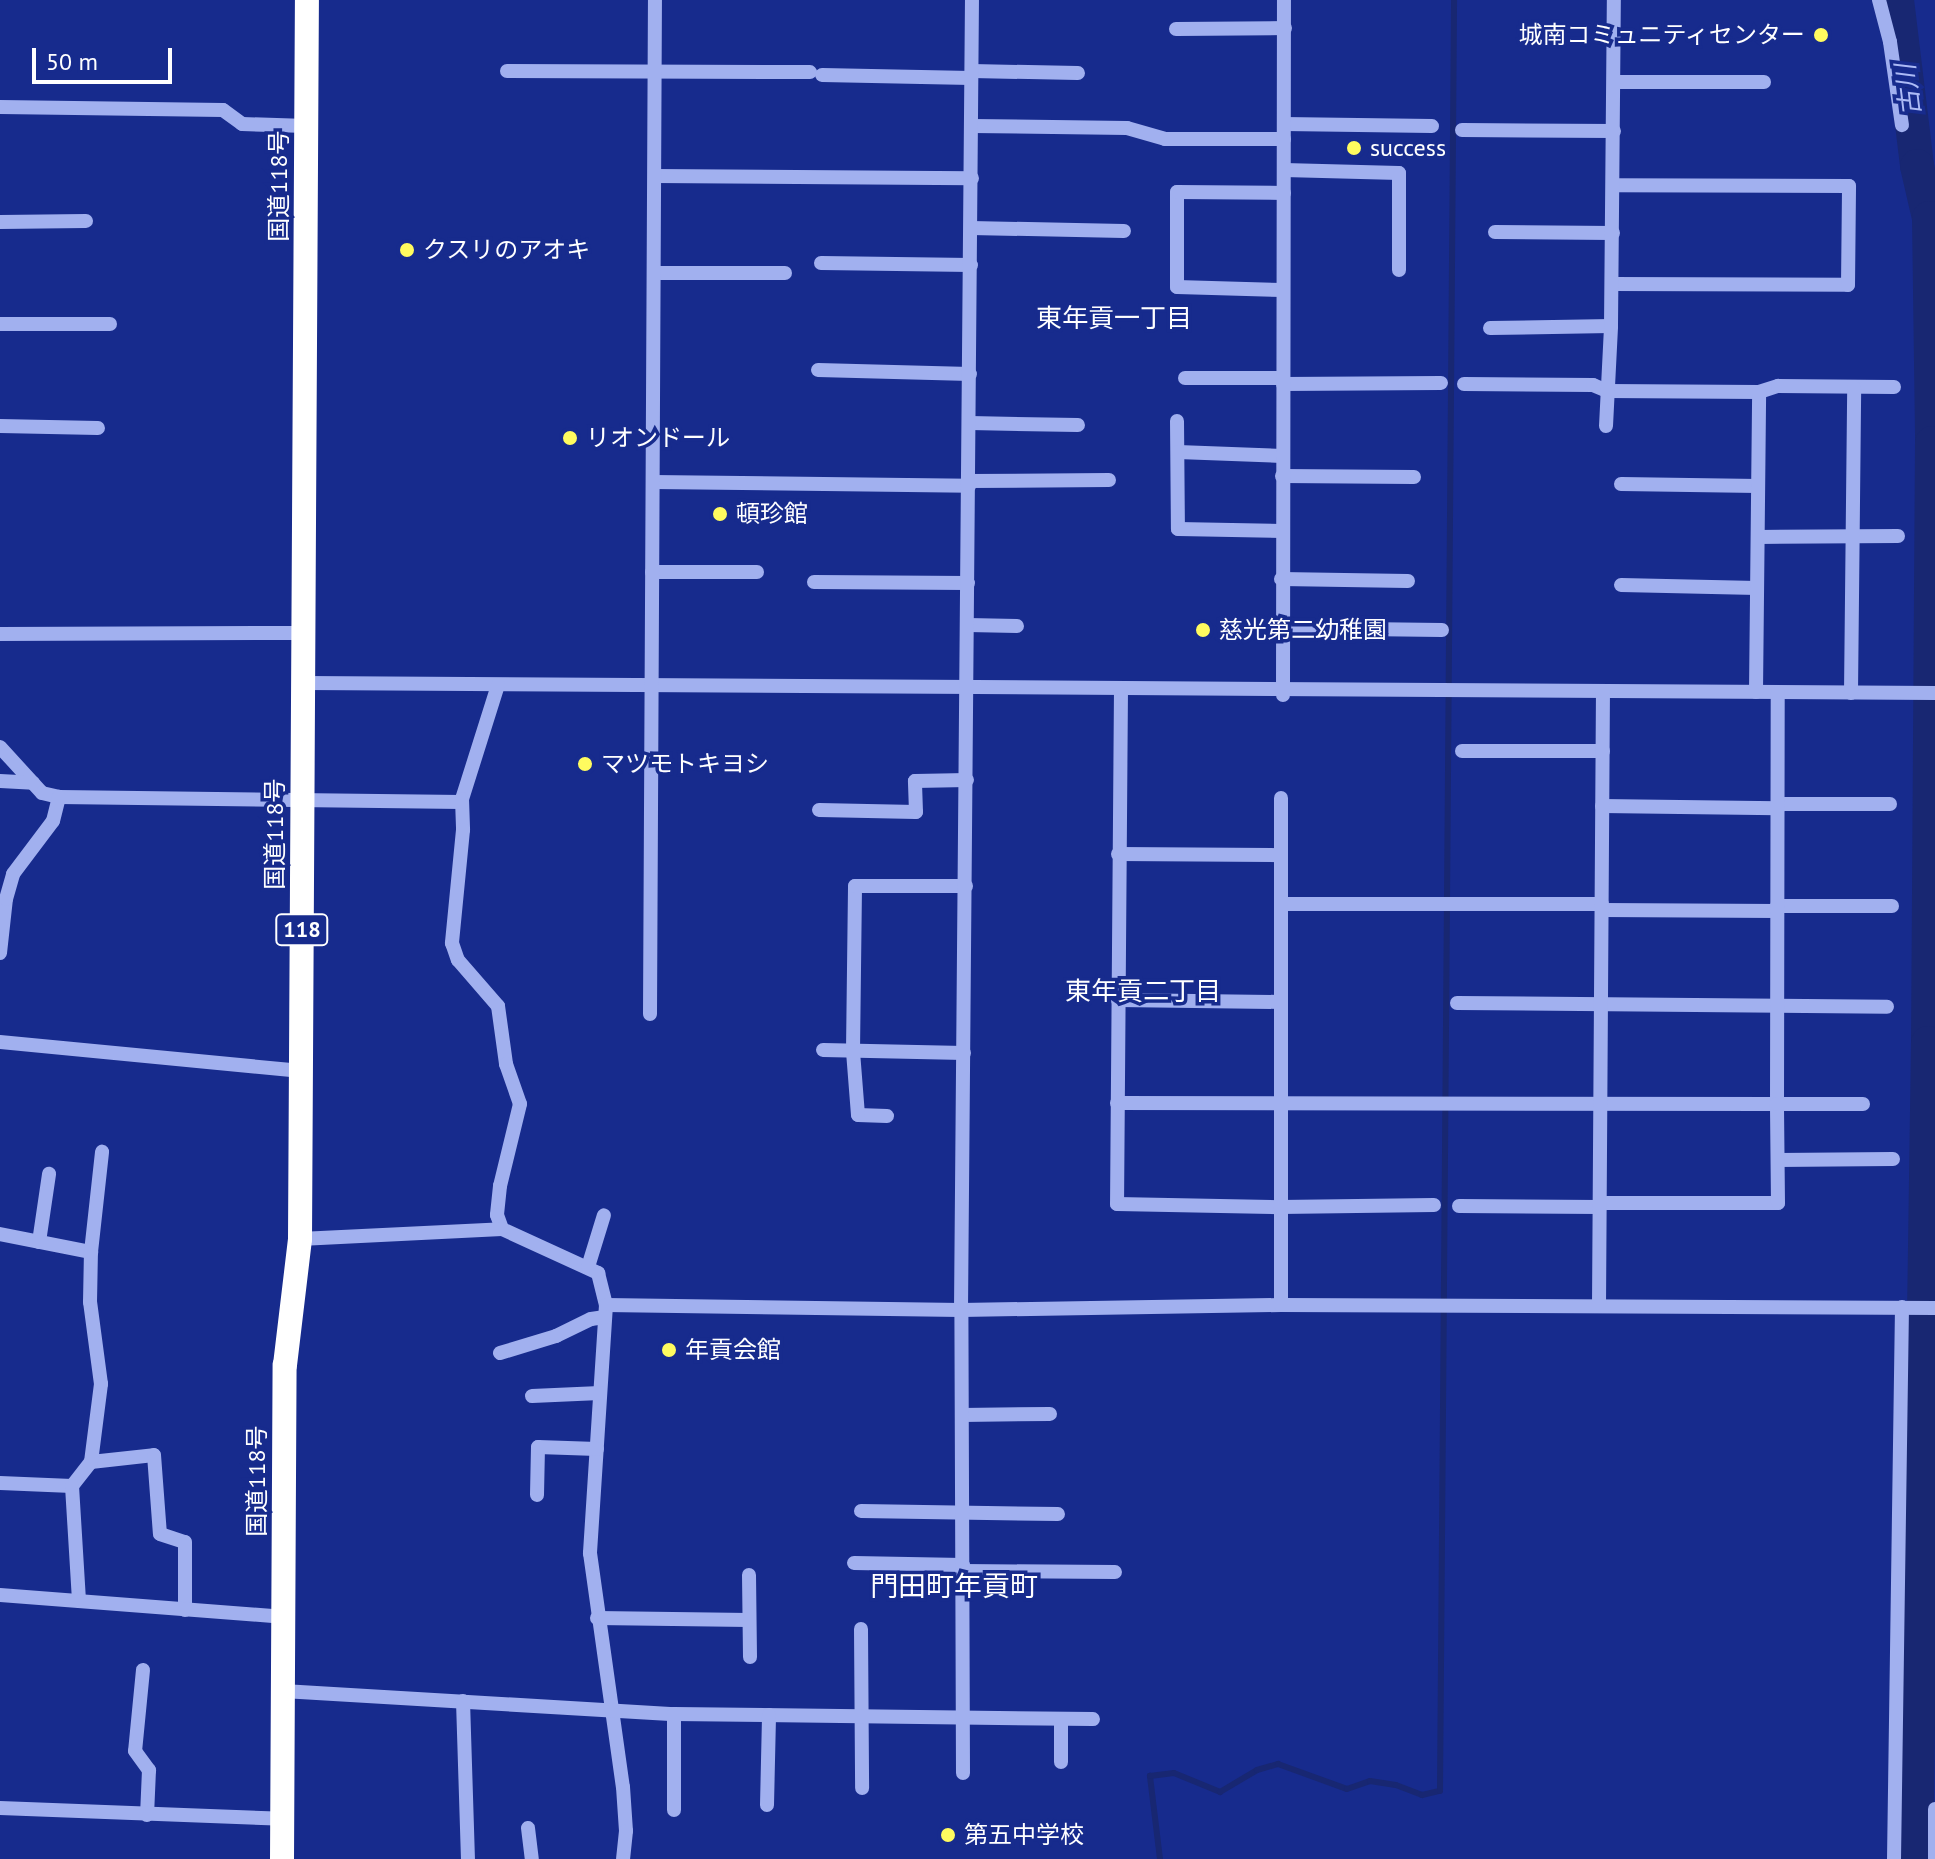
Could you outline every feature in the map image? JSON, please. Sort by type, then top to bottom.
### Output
[{"type":"highway","name":"国道118号","points":[[282,1859],[286,1334],[300,1239],[307,0]]},
{"type":"street","points":[[650,1014],[655,0]]},
{"type":"street","points":[[963,1773],[961,1310],[972,0]]},
{"type":"street","points":[[1283,693],[1284,0]]},
{"type":"street","points":[[1606,426],[1613,233],[1614,0]]},
{"type":"street","points":[[1879,0],[1890,42],[1902,125]]},
{"type":"street","points":[[1176,29],[1285,28]]},
{"type":"street","points":[[507,71],[1078,73]]},
{"type":"street","points":[[1615,82],[1764,82]]},
{"type":"street","points":[[0,107],[223,110],[242,124],[307,126]]},
{"type":"street","points":[[972,126],[1127,128],[1165,139],[1432,126]]},
{"type":"street","points":[[1462,130],[1614,131]]},
{"type":"street","points":[[1284,170],[1399,173],[1399,270]]},
{"type":"street","points":[[655,176],[972,178]]},
{"type":"street","points":[[1612,284],[1848,285],[1849,186],[1613,185]]},
{"type":"street","points":[[1283,290],[1177,287],[1177,192],[1284,193]]},
{"type":"street","points":[[0,222],[86,221]]},
{"type":"street","points":[[971,228],[1124,231]]},
{"type":"street","points":[[1495,232],[1613,233]]},
{"type":"street","points":[[821,263],[971,265]]},
{"type":"street","points":[[655,273],[785,273]]},
{"type":"street","points":[[0,324],[110,324]]},
{"type":"street","points":[[1490,328],[1611,326]]},
{"type":"street","points":[[818,370],[970,374]]},
{"type":"street","points":[[1185,378],[1441,383]]},
{"type":"street","points":[[1464,384],[1593,385],[1607,391],[1759,392],[1778,386],[1894,387]]},
{"type":"street","points":[[1851,693],[1854,388]]},
{"type":"street","points":[[1756,692],[1759,392]]},
{"type":"street","points":[[1177,421],[1178,529],[1282,531]]},
{"type":"street","points":[[970,423],[1078,425]]},
{"type":"street","points":[[0,426],[98,428]]},
{"type":"street","points":[[1178,452],[1282,456]]},
{"type":"street","points":[[1282,476],[1414,477]]},
{"type":"street","points":[[653,482],[1109,480]]},
{"type":"street","points":[[1621,484],[1758,486]]},
{"type":"street","points":[[1758,537],[1898,536]]},
{"type":"street","points":[[652,572],[757,572]]},
{"type":"street","points":[[1281,579],[1408,581]]},
{"type":"street","points":[[814,582],[968,583]]},
{"type":"street","points":[[1621,585],[1757,588]]},
{"type":"street","points":[[968,625],[1017,626]]},
{"type":"street","points":[[1282,628],[1442,630]]},
{"type":"street","points":[[0,634],[305,633]]},
{"type":"street","points":[[305,683],[1121,688],[1283,693],[1460,690],[1935,693]]},
{"type":"street","points":[[498,685],[462,802],[463,830],[452,943],[458,960],[498,1006],[506,1064],[520,1104],[500,1186],[497,1215],[502,1229]]},
{"type":"street","points":[[1121,688],[1117,1204],[1280,1207],[1434,1205]]},
{"type":"street","points":[[1599,1306],[1603,691]]},
{"type":"street","points":[[1459,1206],[1778,1203],[1778,693]]},
{"type":"street","points":[[0,747],[42,793],[59,797],[462,802]]},
{"type":"street","points":[[1462,751],[1603,751]]},
{"type":"street","points":[[819,810],[916,812],[915,781],[967,780]]},
{"type":"street","points":[[0,781],[33,783]]},
{"type":"street","points":[[0,953],[6,899],[13,874],[53,821],[59,797]]},
{"type":"street","points":[[1281,798],[1281,1305]]},
{"type":"street","points":[[1602,806],[1890,804]]},
{"type":"street","points":[[1118,854],[1281,855]]},
{"type":"street","points":[[887,1116],[858,1115],[853,1051],[855,886],[966,886]]},
{"type":"street","points":[[1281,904],[1892,906]]},
{"type":"street","points":[[1118,1000],[1280,1002]]},
{"type":"street","points":[[1457,1003],[1887,1007]]},
{"type":"street","points":[[0,1042],[302,1071]]},
{"type":"street","points":[[823,1050],[964,1053]]},
{"type":"street","points":[[1117,1103],[1863,1104]]},
{"type":"street","points":[[79,1601],[72,1486],[91,1462],[101,1384],[90,1302],[91,1252],[102,1152]]},
{"type":"street","points":[[1778,1160],[1893,1159]]},
{"type":"street","points":[[39,1242],[49,1174]]},
{"type":"street","points":[[588,1267],[604,1215]]},
{"type":"street","points":[[300,1239],[502,1229],[598,1273],[606,1311],[590,1553],[623,1787],[626,1831],[623,1859]]},
{"type":"street","points":[[0,1234],[91,1252]]},
{"type":"street","points":[[500,1353],[556,1336],[606,1311],[1281,1305],[1935,1308]]},
{"type":"street","points":[[1894,1859],[1902,1307]]},
{"type":"street","points":[[532,1396],[600,1393]]},
{"type":"street","points":[[962,1415],[1050,1414]]},
{"type":"street","points":[[537,1495],[538,1447],[597,1449]]},
{"type":"street","points":[[91,1462],[154,1455],[160,1534],[185,1542],[185,1610]]},
{"type":"street","points":[[0,1483],[72,1486]]},
{"type":"street","points":[[861,1511],[1058,1514]]},
{"type":"street","points":[[854,1563],[1115,1572]]},
{"type":"street","points":[[749,1575],[750,1657]]},
{"type":"street","points":[[0,1595],[285,1617]]},
{"type":"street","points":[[597,1618],[749,1620]]},
{"type":"street","points":[[861,1629],[862,1788]]},
{"type":"street","points":[[143,1670],[135,1751],[149,1770],[147,1815]]},
{"type":"street","points":[[283,1691],[674,1714],[1093,1719]]},
{"type":"street","points":[[463,1701],[468,1859]]},
{"type":"street","points":[[674,1714],[674,1810]]},
{"type":"street","points":[[767,1805],[769,1715]]},
{"type":"street","points":[[1061,1719],[1061,1762]]},
{"type":"street","points":[[0,1808],[283,1819]]},
{"type":"street","points":[[1935,1809],[1935,1859]]},
{"type":"street","points":[[528,1828],[532,1859]]},
{"type":"waterway","points":[[1160,1859],[1150,1776],[1174,1773],[1220,1792],[1257,1770],[1278,1764],[1347,1789],[1370,1781],[1396,1785],[1422,1795],[1440,1791],[1454,0]]},
{"type":"waterway","name":"古川","points":[[1897,0],[1917,166],[1929,218],[1932,443],[1928,1043],[1916,1859]]},
{"type":"waterway","points":[[1923,1316],[1935,1316]]},
{"type":"place","name":"城南コミュニティセンター","points":[[1821,35]]},
{"type":"place","name":"success","points":[[1354,148]]},
{"type":"place","name":"クスリのアオキ","points":[[407,250]]},
{"type":"place","name":"リオンドール","points":[[570,438]]},
{"type":"place","name":"頓珍館","points":[[720,514]]},
{"type":"place","name":"慈光第二幼稚園","points":[[1203,630]]},
{"type":"place","name":"マツモトキヨシ","points":[[585,764]]},
{"type":"place","name":"年貢会館","points":[[669,1350]]},
{"type":"place","name":"第五中学校","points":[[948,1835]]},
{"type":"district","name":"東年貢一丁目","points":[[1114,318]]},
{"type":"district","name":"東年貢二丁目","points":[[1143,991]]},
{"type":"district","name":"門田町年貢町","points":[[954,1586]]}]
